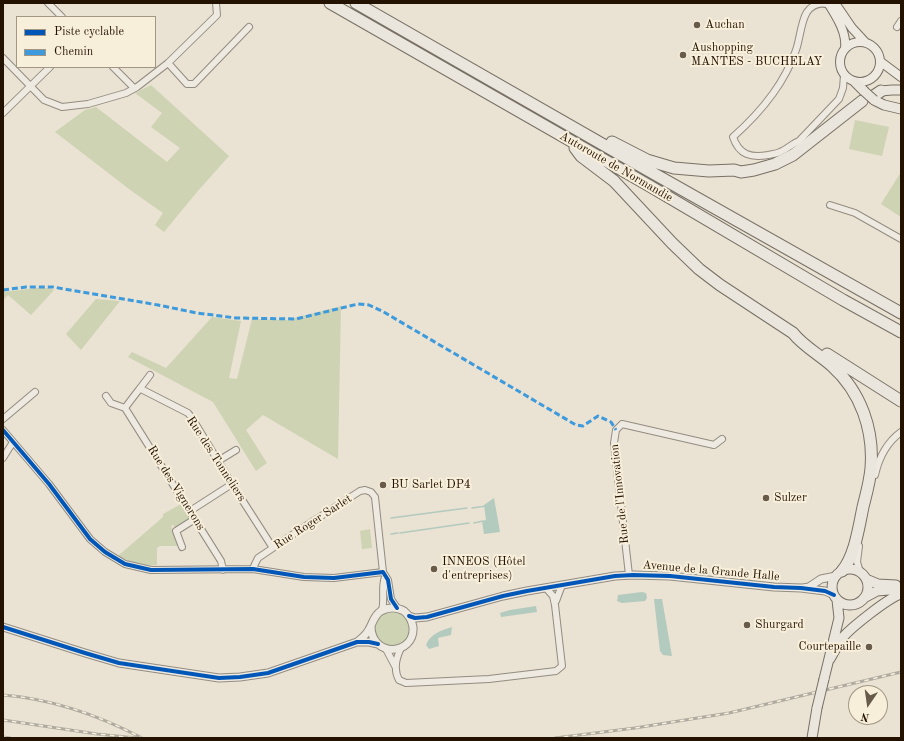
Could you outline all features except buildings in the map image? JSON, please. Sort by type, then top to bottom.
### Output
[{"type":"highway","name":"Autoroute de Normandie","points":[[330,3],[655,189],[843,300],[901,332]]},
{"type":"highway","name":"Autoroute de Normandie","points":[[356,3],[901,313]]},
{"type":"highway","points":[[734,170],[741,172],[754,170],[770,166],[788,158],[871,96]]},
{"type":"highway","points":[[584,133],[592,131],[660,165],[692,170],[734,170],[754,167],[780,157],[799,141]]},
{"type":"highway","points":[[572,142],[581,156],[614,181],[672,244],[699,269],[720,285],[793,333],[901,401]]},
{"type":"highway","points":[[793,333],[798,340],[834,367],[847,383],[859,400],[868,426],[871,458],[869,481],[855,544],[847,565],[839,573]]},
{"type":"main road","points":[[830,4],[865,42],[875,48],[881,62],[901,77]]},
{"type":"main road","points":[[830,4],[844,35],[845,48]]},
{"type":"main road","points":[[865,42],[856,42],[845,48],[839,63],[844,75],[851,81],[855,82],[884,106],[901,109]]},
{"type":"main road","points":[[855,82],[864,82],[873,78],[878,71],[881,62]]},
{"type":"main road","points":[[871,96],[892,90],[901,90]]},
{"type":"main road","points":[[812,735],[839,614],[836,597],[832,586],[839,573],[850,569],[882,584],[901,585]]},
{"type":"main road","points":[[863,576],[867,590],[864,598]]},
{"type":"main road","points":[[835,637],[845,616],[855,604],[877,591],[901,589]]},
{"type":"main road","points":[[830,659],[843,637],[861,621],[901,594]]},
{"type":"main road","points":[[836,597],[846,604],[855,604]]},
{"type":"street","points":[[48,3],[61,16]]},
{"type":"street","points":[[3,58],[44,100],[62,107],[88,104],[126,93],[168,63],[217,15],[216,3]]},
{"type":"street","points":[[830,4],[818,4],[813,6],[807,12],[796,50],[783,80],[775,93],[760,111],[733,137],[740,150],[750,156],[776,154],[792,143],[799,141],[835,105],[841,96],[844,75]]},
{"type":"street","points":[[897,27],[901,21]]},
{"type":"street","points":[[168,63],[187,84],[194,84],[249,27]]},
{"type":"street","points":[[3,113],[49,68]]},
{"type":"street","points":[[114,68],[134,88]]},
{"type":"street","points":[[830,205],[855,213],[901,239]]},
{"type":"street","points":[[106,396],[111,403],[125,408],[141,389],[150,375]]},
{"type":"street","name":"Rue des Tonneliers","points":[[141,389],[188,413],[273,548]]},
{"type":"street","points":[[3,419],[35,392]]},
{"type":"street","name":"Rue des Vignerons","points":[[125,408],[221,561],[223,570]]},
{"type":"street","name":"Rue de l'Innovation","points":[[629,575],[614,443],[616,430],[622,424],[714,445],[722,439]]},
{"type":"street","points":[[3,430],[51,486],[87,536],[105,552],[117,560],[135,567],[151,570],[253,569],[304,577],[334,578],[384,574]]},
{"type":"street","points":[[863,576],[857,562],[858,554],[880,456],[888,444],[901,432]]},
{"type":"street","points":[[3,458],[13,442]]},
{"type":"street","points":[[218,461],[236,450]]},
{"type":"street","points":[[190,511],[232,484]]},
{"type":"street","name":"Rue Roger Sarlet","points":[[253,569],[258,558],[364,490],[371,492],[374,497],[384,574]]},
{"type":"street","points":[[182,547],[176,531],[195,519]]},
{"type":"street","points":[[801,588],[839,573]]},
{"type":"street","points":[[384,574],[388,580],[391,599],[397,608]]},
{"type":"street","points":[[382,610],[384,603],[384,574]]},
{"type":"street","name":"Avenue de la Grande Halle","points":[[409,616],[416,618],[427,617],[503,596],[562,585],[629,575],[650,574],[801,588],[825,591],[836,597]]},
{"type":"street","points":[[427,617],[417,624],[409,641],[401,648],[396,658],[396,673],[399,680],[406,683],[489,679],[556,671],[562,666],[563,663],[556,605],[556,598],[562,585]]},
{"type":"street","points":[[546,588],[553,596],[556,605]]},
{"type":"street","points":[[357,642],[365,635],[371,626],[374,617],[382,610],[392,608],[397,608],[404,611],[409,616],[412,623],[413,632]]},
{"type":"street","points":[[371,626],[372,637],[378,644],[386,649],[394,650],[401,648]]},
{"type":"street","points":[[3,627],[119,663],[219,678],[240,677],[268,672],[357,642],[378,644]]},
{"type":"street","points":[[386,649],[396,667]]},
{"type":"shaded area","points":[[151,85],[229,156],[164,232],[155,225],[163,213],[55,132],[85,110],[96,107],[167,162],[180,148],[151,127],[162,113],[135,93]]},
{"type":"shaded area","points":[[855,120],[889,127],[882,156],[849,149]]},
{"type":"shaded area","points":[[901,172],[901,217],[881,204]]},
{"type":"shaded area","points":[[48,288],[54,290],[31,315],[8,295],[3,300],[3,292]]},
{"type":"shaded area","points":[[96,299],[120,301],[81,350],[66,334]]},
{"type":"shaded area","points":[[341,306],[338,459],[263,415],[246,430],[267,463],[256,471],[213,402],[128,357],[132,352],[166,368],[212,317],[241,321],[229,378],[237,379],[252,319],[287,320]]},
{"type":"shaded area","points":[[494,498],[500,532],[484,534],[482,521],[486,520],[484,505]]},
{"type":"shaded area","points":[[183,503],[193,518],[178,528],[173,525],[171,526],[177,538],[177,546],[160,546],[157,548],[157,565],[137,564],[118,556],[163,517],[163,514]]},
{"type":"shaded area","points":[[370,529],[372,548],[362,549],[360,531]]},
{"type":"shaded area","points":[[642,592],[646,593],[647,598],[645,601],[622,603],[617,601],[618,595]]},
{"type":"shaded area","points":[[654,599],[662,599],[672,656],[663,655],[660,651]]},
{"type":"shaded area","points":[[536,606],[537,612],[501,617],[500,613]]},
{"type":"shaded area","points":[[389,612],[395,612],[399,613],[406,619],[409,629],[408,636],[402,643],[395,646],[389,646],[385,645],[378,639],[375,632],[375,626],[376,622],[382,615]]},
{"type":"shaded area","points":[[452,627],[451,635],[438,638],[439,646],[429,649],[426,645],[433,635]]},
{"type":"waterway","points":[[472,508],[486,506]]},
{"type":"waterway","points":[[391,518],[467,508]]},
{"type":"waterway","points":[[474,523],[483,521]]},
{"type":"waterway","points":[[400,533],[469,523]]},
{"type":"waterway","points":[[391,534],[398,533]]},
{"type":"railway","points":[[555,738],[635,728],[729,713],[901,672]]},
{"type":"railway","points":[[3,695],[40,700],[75,709],[109,722],[142,738]]},
{"type":"railway","points":[[3,720],[97,734],[136,738]]},
{"type":"railway","points":[[3,737],[10,738]]},
{"type":"marked path","points":[[3,290],[26,287],[53,287],[197,313],[236,318],[296,319],[358,304],[369,305],[382,311],[576,425],[583,426],[598,416],[611,422],[616,430]]},
{"type":"cycle path","points":[[3,430],[49,484],[90,539],[105,552],[125,564],[151,570],[253,569],[304,577],[334,578],[383,572],[388,580],[391,599],[397,608]]},
{"type":"cycle path","points":[[409,616],[415,618],[427,617],[503,596],[527,591],[615,576],[633,575],[670,576],[774,587],[801,588],[825,591],[834,595]]},
{"type":"cycle path","points":[[3,627],[119,663],[219,678],[268,673],[357,642],[378,644]]},
{"type":"place","name":"Auchan","points":[[697,25]]},
{"type":"place","name":"Aushopping MANTES - BUCHELAY","points":[[683,55]]},
{"type":"place","name":"BU Sarlet DP4","points":[[383,485]]},
{"type":"place","name":"Sulzer","points":[[766,498]]},
{"type":"place","name":"INNEOS (Hôtel d'entreprises)","points":[[434,569]]},
{"type":"place","name":"Shurgard","points":[[747,625]]},
{"type":"place","name":"Courtepaille","points":[[869,647]]}]
